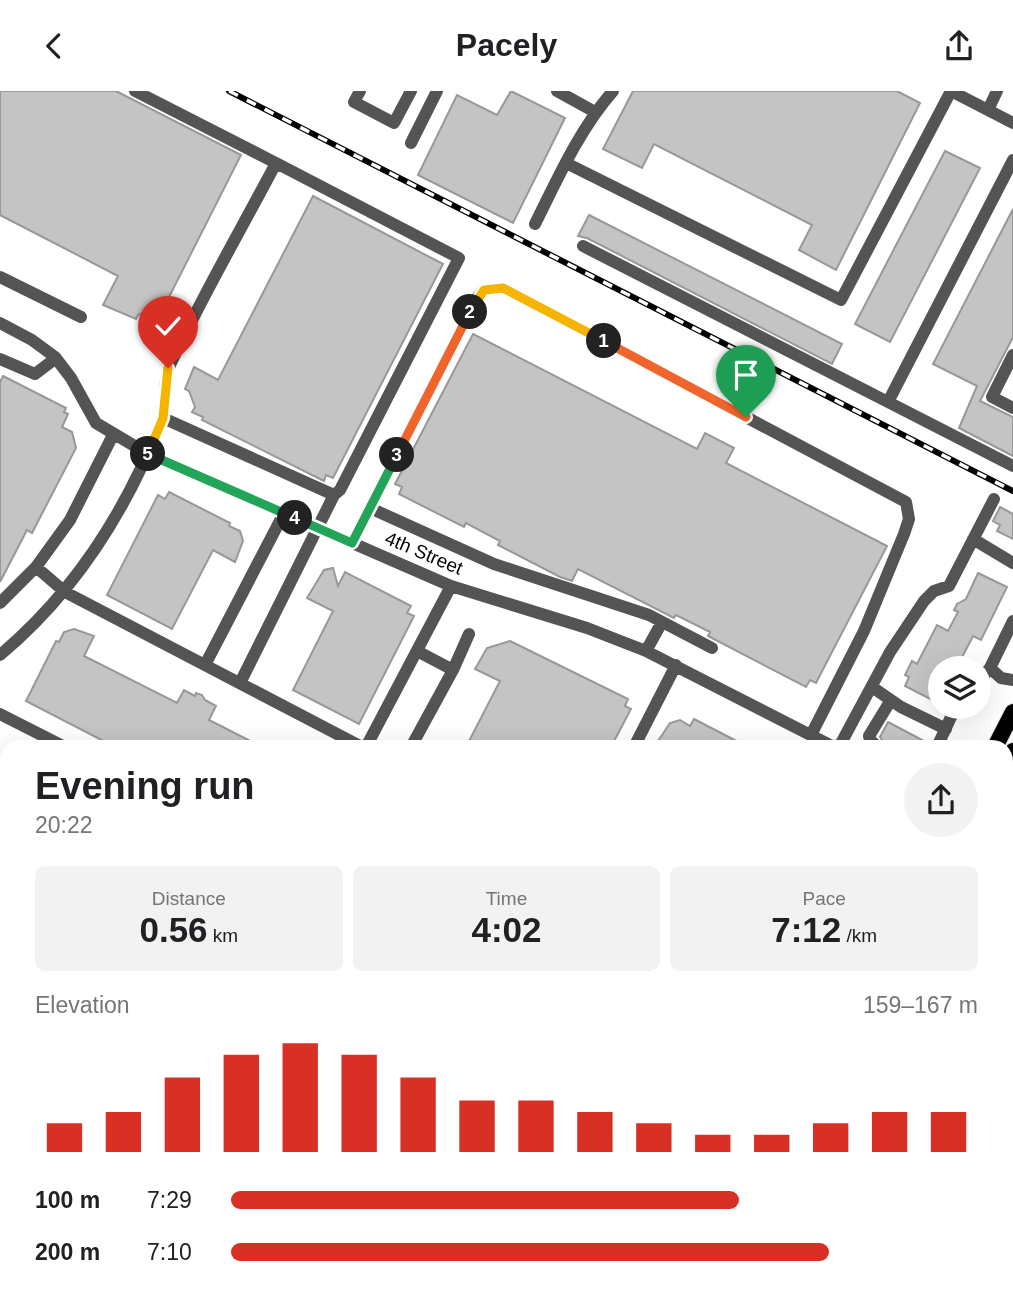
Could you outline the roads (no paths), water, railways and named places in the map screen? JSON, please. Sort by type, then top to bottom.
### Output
[{"type":"main road","points":[[999,740],[1013,712]]},
{"type":"street","points":[[135,91],[458,258],[340,490],[334,495],[240,683]]},
{"type":"street","points":[[360,91],[354,102],[394,123],[411,91]]},
{"type":"street","points":[[411,143],[437,91]]},
{"type":"street","points":[[557,91],[594,112]]},
{"type":"street","points":[[535,224],[594,112],[613,91]]},
{"type":"street","points":[[566,163],[841,300],[951,91],[1013,123]]},
{"type":"street","points":[[988,110],[997,91]]},
{"type":"street","points":[[888,403],[1013,160]]},
{"type":"street","points":[[0,655],[25,634],[65,592],[117,515],[163,418],[168,368],[276,163]]},
{"type":"street","points":[[583,246],[1013,466]]},
{"type":"street","points":[[2,281],[81,317]]},
{"type":"street","points":[[352,543],[477,298],[484,290],[503,288],[906,502],[909,519],[904,534],[864,631],[811,735]]},
{"type":"street","name":"4th Street","points":[[0,323],[32,340],[56,358],[71,378],[96,423],[148,454],[451,586],[587,628],[646,652],[819,740]]},
{"type":"street","points":[[0,359],[35,374],[56,358]]},
{"type":"street","points":[[1011,363],[992,397],[1013,408]]},
{"type":"street","points":[[163,418],[334,495]]},
{"type":"street","points":[[0,603],[36,567],[70,520],[113,435]]},
{"type":"street","points":[[843,740],[890,652],[924,601],[934,591],[948,586],[994,499]]},
{"type":"street","points":[[370,508],[494,564],[610,601],[662,622],[712,648]]},
{"type":"street","points":[[205,665],[284,513]]},
{"type":"street","points":[[973,539],[1013,563]]},
{"type":"street","points":[[36,567],[65,592],[350,740]]},
{"type":"street","points":[[368,740],[451,586]]},
{"type":"street","points":[[991,666],[1013,621]]},
{"type":"street","points":[[646,652],[662,622]]},
{"type":"street","points":[[415,740],[453,670],[469,634]]},
{"type":"street","points":[[417,651],[453,670]]},
{"type":"street","points":[[638,740],[676,666]]},
{"type":"street","points":[[991,669],[1001,678],[1013,680]]},
{"type":"street","points":[[872,687],[946,729]]},
{"type":"street","points":[[870,740],[869,736],[891,700]]},
{"type":"street","points":[[0,714],[51,740]]},
{"type":"street","points":[[940,740],[952,719]]},
{"type":"railway","points":[[229,91],[1013,491]]}]
